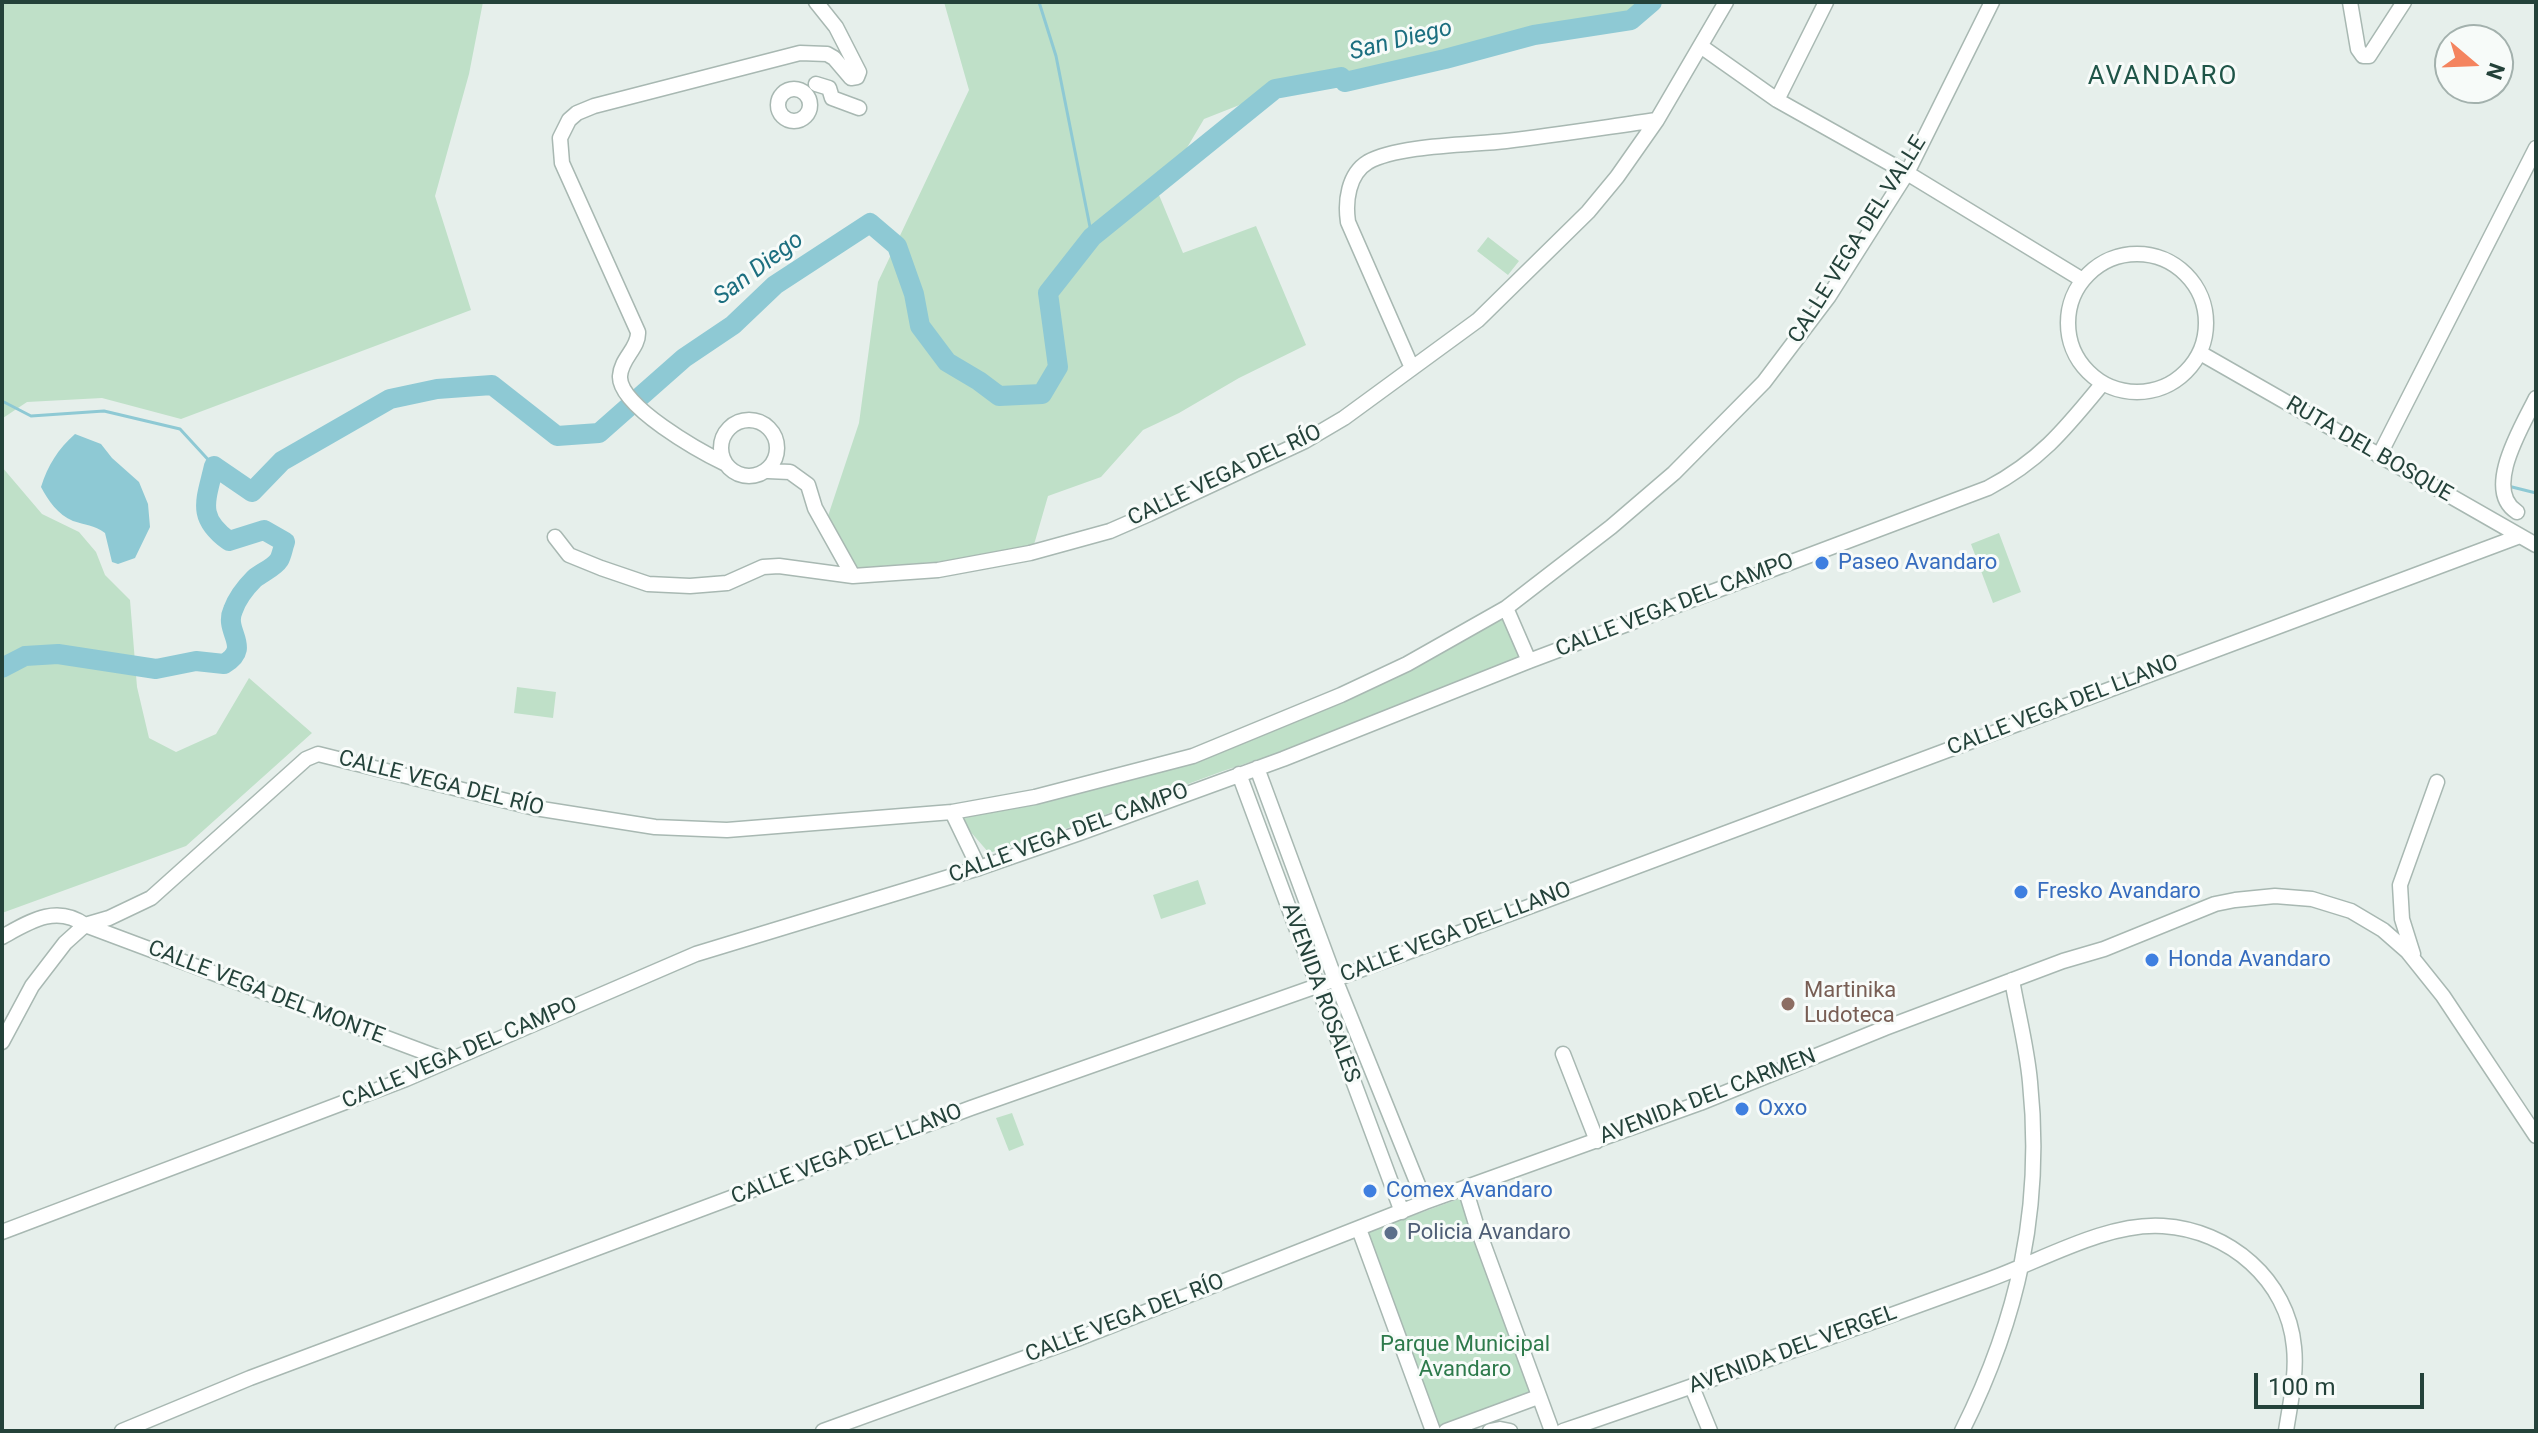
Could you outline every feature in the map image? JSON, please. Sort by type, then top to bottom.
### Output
[{"type":"street","points":[[816,2],[836,27],[859,72],[858,76],[851,78],[834,58],[818,52],[800,53],[585,109],[565,126],[559,146],[562,163],[638,332],[637,342],[627,354],[621,370],[620,383],[632,402],[734,472],[744,476],[768,471],[790,472],[808,485],[815,508],[853,576]]},
{"type":"street","name":"CALLE VEGA DEL RÍO","points":[[555,537],[569,555],[648,584],[690,586],[727,583],[763,567],[779,566],[853,576],[938,570],[1030,553],[1110,531],[1305,441],[1344,418],[1478,320],[1577,222],[1617,177],[1657,120],[1726,2]]},
{"type":"street","points":[[1777,100],[1826,2]]},
{"type":"street","name":"CALLE VEGA DEL VALLE","points":[[1506,608],[1611,527],[1674,473],[1764,382],[1829,296],[1907,173],[1992,2]]},
{"type":"street","points":[[2350,2],[2358,49],[2363,56],[2369,56],[2404,2]]},
{"type":"street","points":[[1702,47],[1777,100],[1907,173],[2081,279]]},
{"type":"street","points":[[834,58],[810,87],[829,88],[832,98],[859,108]]},
{"type":"street","points":[[1412,368],[1348,222],[1346,208],[1349,188],[1360,168],[1397,152],[1657,120]]},
{"type":"street","points":[[2379,456],[2536,148]]},
{"type":"street","points":[[2142,255],[2165,261],[2184,273],[2199,291],[2207,311],[2209,333],[2202,354],[2184,377],[2157,390],[2126,391],[2103,383],[2083,367],[2073,350],[2067,332],[2067,313],[2072,295],[2081,279],[2099,265],[2119,257],[2142,255]]},
{"type":"street","name":"RUTA DEL BOSQUE","points":[[2202,354],[2536,545]]},
{"type":"street","name":"CALLE VEGA DEL CAMPO","points":[[2,1232],[448,1061],[696,954],[979,868],[1257,768],[1529,661],[1988,488],[2022,468],[2059,438],[2103,383]]},
{"type":"street","points":[[2517,512],[2506,500],[2503,475],[2536,398]]},
{"type":"street","points":[[726,464],[721,448],[727,432],[740,422],[757,421],[771,430],[777,446],[768,471]]},
{"type":"street","name":"CALLE VEGA DEL LLANO","points":[[122,1431],[250,1378],[971,1108],[1317,986],[2520,536]]},
{"type":"street","points":[[1506,608],[1529,661]]},
{"type":"street","name":"CALLE VEGA DEL CAMPO","points":[[952,812],[1035,797],[1214,749],[1374,680],[1506,608]]},
{"type":"street","name":"CALLE VEGA DEL RÍO","points":[[2,1042],[44,968],[85,925],[109,918],[151,898],[306,759],[318,754],[535,808],[655,827],[727,830],[952,812]]},
{"type":"street","name":"AVENIDA ROSALES","points":[[1257,768],[1335,979],[1425,1202]]},
{"type":"street","name":"AVENIDA ROSALES","points":[[1239,774],[1402,1212]]},
{"type":"street","points":[[2437,782],[2400,885],[2402,919],[2418,965],[2475,1042],[2536,1136]]},
{"type":"street","points":[[952,812],[979,868]]},
{"type":"street","name":"AVENIDA DEL CARMEN","points":[[1425,1202],[1597,1141],[2215,904],[2295,896],[2332,904],[2383,930],[2418,965]]},
{"type":"street","name":"CALLE VEGA DEL MONTE","points":[[2,937],[42,917],[66,915],[85,925],[448,1061]]},
{"type":"street","points":[[1962,1431],[1996,1355],[2023,1267],[2033,1175],[2030,1082],[2012,980]]},
{"type":"street","points":[[1563,1054],[1597,1141]]},
{"type":"street","points":[[1465,1188],[1552,1431]]},
{"type":"street","name":"CALLE VEGA DEL RÍO","points":[[823,1431],[1077,1339],[1425,1202]]},
{"type":"street","name":"AVENIDA DEL VERGEL","points":[[1563,1431],[2023,1267],[2098,1237],[2145,1226],[2189,1229],[2229,1246],[2262,1274],[2279,1297],[2289,1323],[2295,1363],[2286,1431]]},
{"type":"street","points":[[1359,1229],[1433,1431]]},
{"type":"street","points":[[1692,1387],[1710,1431]]},
{"type":"street","points":[[1489,1426],[1538,1397]]},
{"type":"street","points":[[1446,1431],[1489,1426],[1510,1431]]},
{"type":"green space","points":[[2,2],[483,2],[469,74],[435,196],[471,310],[181,419],[102,398],[27,402],[3,418],[2,427]]},
{"type":"green space","points":[[944,2],[1658,2],[1632,23],[1534,38],[1342,85],[1339,80],[1275,91],[1204,119],[1159,195],[1183,253],[1256,226],[1306,345],[1143,430],[1101,477],[1048,496],[1031,555],[853,568],[828,516],[859,423],[878,282],[969,90]]},
{"type":"green space","points":[[1488,237],[1519,261],[1508,275],[1477,251]]},
{"type":"green space","points":[[2,467],[42,514],[79,532],[96,552],[105,575],[130,600],[137,687],[149,738],[176,752],[216,734],[249,678],[312,733],[186,846],[2,913]]},
{"type":"green space","points":[[1999,533],[2021,592],[1993,603],[1971,544]]},
{"type":"green space","points":[[1505,611],[1527,661],[1287,750],[989,853],[955,814],[1194,758]]},
{"type":"green space","points":[[517,687],[556,692],[553,718],[514,713]]},
{"type":"green space","points":[[1198,880],[1206,904],[1161,919],[1153,895]]},
{"type":"green space","points":[[1012,1113],[1024,1145],[1009,1151],[996,1118]]},
{"type":"green space","name":"Parque Municipal Avandaro","points":[[1464,1197],[1535,1392],[1433,1430],[1365,1233]]},
{"type":"water","points":[[75,434],[101,444],[139,482],[148,504],[150,527],[135,558],[118,564],[112,562],[105,533],[63,515],[41,487],[54,458]]},
{"type":"waterway","points":[[1039,2],[1056,56],[1092,237]]},
{"type":"waterway","name":"San Diego","points":[[2,668],[25,656],[58,654],[156,669],[196,661],[224,664],[236,651],[231,625],[235,606],[254,579],[277,563],[285,542],[264,530],[229,541],[219,532],[206,508],[214,466],[252,492],[282,461],[390,399],[437,389],[492,385],[557,436],[599,433],[684,358],[733,325],[775,285],[870,223],[897,246],[914,294],[920,326],[947,362],[999,396],[1042,394],[1058,367],[1048,293],[1092,237],[1275,89],[1341,77],[1345,82],[1534,35],[1631,20],[1652,2]]},
{"type":"waterway","points":[[2,401],[31,416],[104,411],[180,429],[214,466]]},
{"type":"waterway","points":[[2508,486],[2536,493]]},
{"type":"place","name":"Paseo Avandaro","points":[[1822,563]]},
{"type":"place","name":"Fresko Avandaro","points":[[2021,892]]},
{"type":"place","name":"Honda Avandaro","points":[[2152,960]]},
{"type":"place","name":"Martinika Ludoteca","points":[[1788,1004]]},
{"type":"place","name":"Oxxo","points":[[1742,1109]]},
{"type":"place","name":"Comex Avandaro","points":[[1370,1191]]},
{"type":"place","name":"Policia Avandaro","points":[[1391,1233]]},
{"type":"district","name":"AVANDARO","points":[[2163,77]]}]
